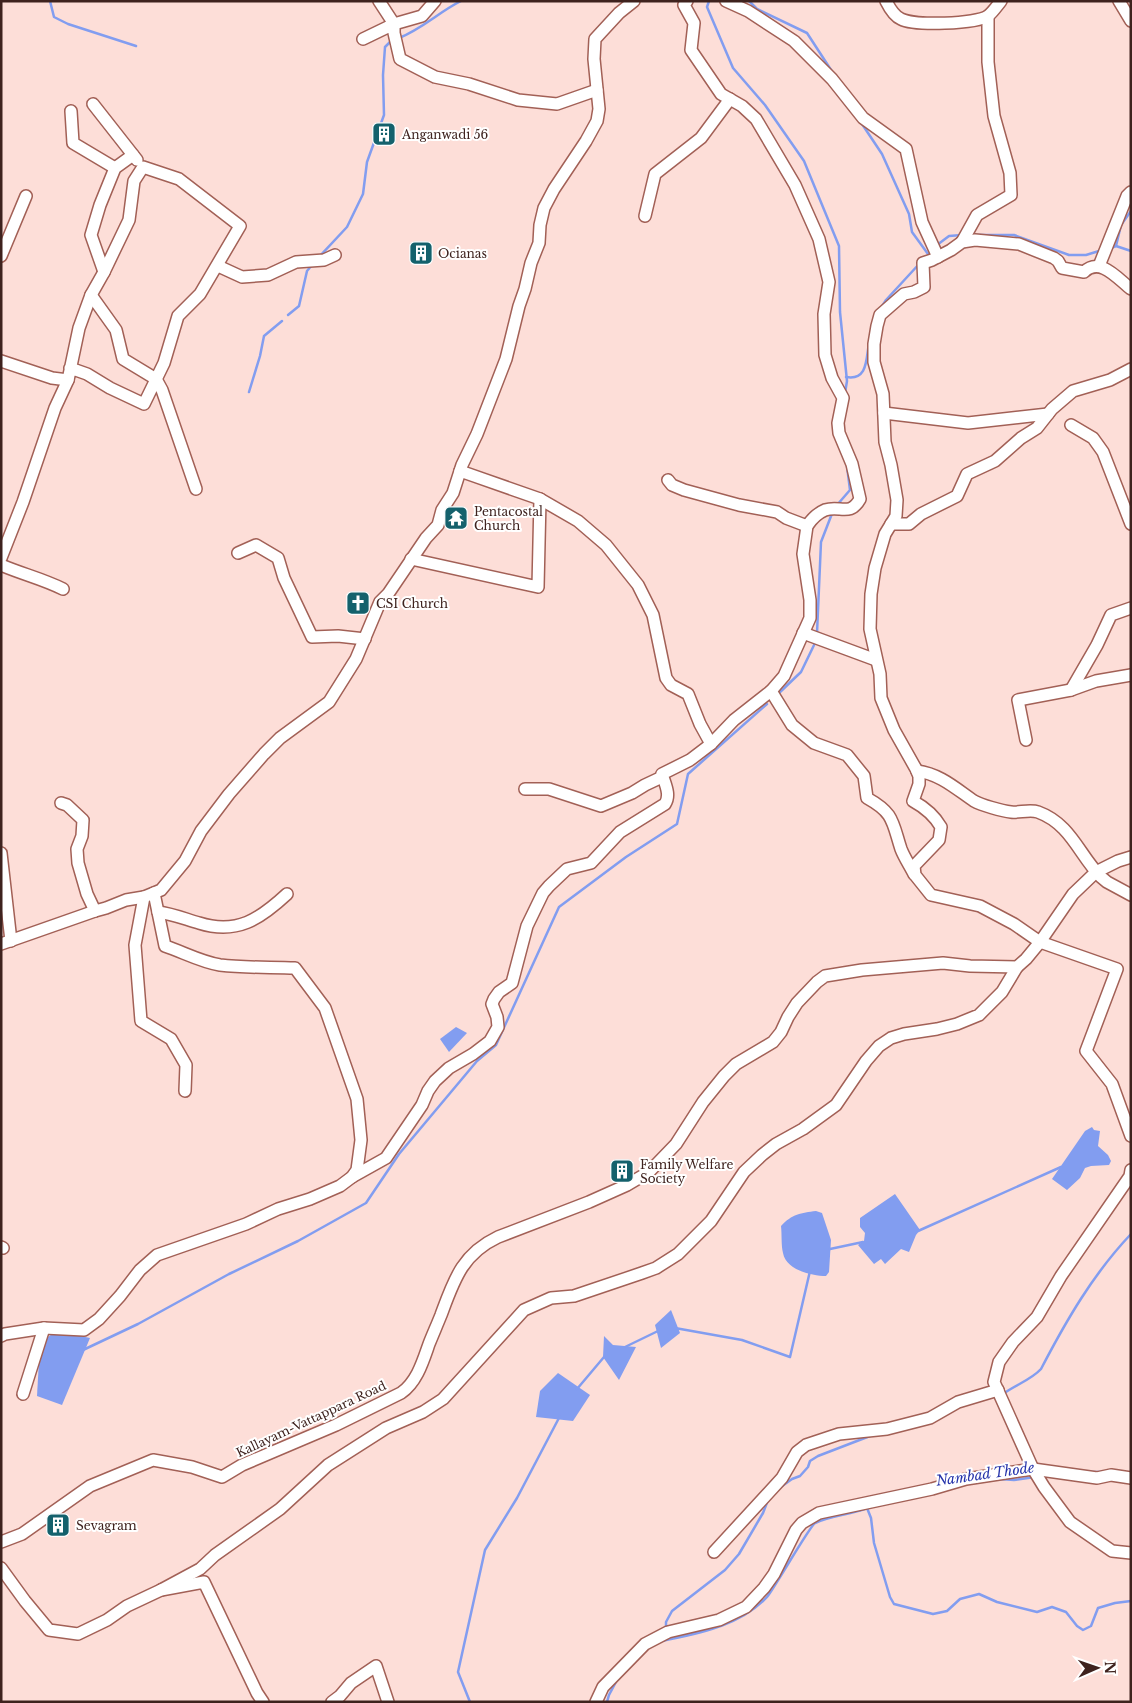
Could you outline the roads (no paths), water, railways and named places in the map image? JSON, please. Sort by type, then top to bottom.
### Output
[{"type":"street","points":[[380,1],[395,35],[400,59],[434,77],[469,84],[518,100],[557,104],[597,90]]},
{"type":"street","points":[[363,39],[395,35],[422,16],[435,1]]},
{"type":"street","points":[[1,853],[6,942],[126,900],[149,895],[161,890],[180,867],[229,794],[264,754],[280,738],[329,702],[343,681],[365,639],[380,602],[388,594],[426,538],[438,525],[442,510],[453,493],[460,471],[477,434],[506,359],[518,306],[539,243],[540,225],[544,208],[554,189],[586,141],[596,121],[599,109],[594,59],[595,39],[619,13],[634,1]]},
{"type":"street","points":[[525,789],[548,788],[601,806],[632,793],[645,784],[662,777],[663,773],[690,760],[711,744],[734,720],[771,691],[784,676],[810,618],[810,600],[803,554],[808,525],[825,510],[848,510],[855,506],[860,499],[852,464],[839,433],[838,423],[843,398],[832,378],[825,355],[824,314],[829,282],[819,239],[795,185],[756,119],[742,106],[721,94],[691,50],[694,23],[684,5],[687,1]]},
{"type":"street","points":[[726,1],[748,11],[794,41],[832,79],[863,118],[906,148],[922,222],[938,257]]},
{"type":"street","points":[[886,1],[901,19],[921,23],[964,23],[988,16],[1001,1]]},
{"type":"street","points":[[1119,1],[1131,21]]},
{"type":"street","points":[[962,242],[977,215],[1011,195],[1010,173],[994,116],[988,62],[988,16]]},
{"type":"street","points":[[645,216],[655,174],[701,138],[730,100]]},
{"type":"street","points":[[70,368],[87,374],[143,404],[150,394],[164,363],[178,316],[200,294],[240,226],[180,179],[143,167],[93,104]]},
{"type":"street","points":[[71,111],[73,143],[115,168]]},
{"type":"street","points":[[104,272],[91,235],[100,205],[115,168],[134,155]]},
{"type":"street","points":[[1,558],[23,502],[55,408],[68,380],[79,328],[90,295],[104,272],[129,220],[134,181],[143,167]]},
{"type":"street","points":[[1099,266],[1127,196],[1131,192]]},
{"type":"street","points":[[1,256],[26,196]]},
{"type":"street","points":[[914,874],[914,866],[939,840],[941,831],[940,825],[932,814],[913,801],[920,784],[917,771],[894,730],[881,698],[880,674],[870,629],[871,594],[881,546],[890,524],[896,516],[897,500],[885,442],[884,394],[874,362],[876,332],[880,315],[897,298],[924,286],[922,265],[928,260],[938,257],[962,242],[975,240],[1020,244],[1054,258],[1062,268],[1079,272],[1084,272],[1092,265],[1099,266],[1108,270],[1131,289]]},
{"type":"street","points":[[218,266],[242,277],[268,275],[296,262],[318,260],[334,254]]},
{"type":"street","points":[[90,295],[116,330],[124,359],[156,379],[162,390],[196,489]]},
{"type":"street","points":[[1,361],[52,378],[68,380]]},
{"type":"street","points":[[890,524],[909,524],[921,514],[957,496],[967,474],[995,461],[1037,428],[1048,414],[1073,391],[1110,380],[1131,369]]},
{"type":"street","points":[[884,413],[968,423],[1048,414]]},
{"type":"street","points":[[1072,425],[1093,438],[1103,452],[1131,524]]},
{"type":"street","points":[[460,471],[540,499],[578,521],[606,545],[638,585],[653,615],[666,678],[671,685],[688,694],[700,724],[711,744]]},
{"type":"street","points":[[668,480],[672,485],[684,490],[739,506],[777,512],[786,518],[808,525]]},
{"type":"street","points":[[411,559],[538,587],[540,499]]},
{"type":"street","points":[[238,553],[256,546],[278,558],[284,578],[312,637],[338,636],[365,639]]},
{"type":"street","points":[[1,565],[18,573],[44,580],[63,589]]},
{"type":"street","points":[[1071,690],[1097,645],[1111,615],[1131,608]]},
{"type":"street","points":[[803,633],[876,660]]},
{"type":"street","points":[[1026,740],[1018,700],[1071,690],[1096,681],[1131,675]]},
{"type":"street","points":[[771,691],[792,725],[814,743],[847,755],[864,776],[867,798],[883,807],[895,825],[902,850],[914,874],[931,895],[980,906],[1014,924],[1040,942],[1118,969],[1086,1051],[1112,1084],[1131,1136]]},
{"type":"street","points":[[917,771],[930,772],[939,776],[975,801],[1010,812],[1036,811],[1054,822],[1073,838],[1096,872],[1106,882],[1131,895]]},
{"type":"street","points":[[1,1336],[44,1328],[84,1330],[99,1319],[140,1270],[157,1255],[246,1224],[278,1209],[310,1199],[340,1186],[386,1158],[422,1105],[428,1090],[435,1081],[449,1068],[473,1054],[490,1040],[498,1027],[492,1004],[494,998],[499,992],[512,984],[527,926],[543,893],[567,870],[592,863],[620,832],[665,804],[668,796],[662,777]]},
{"type":"street","points":[[61,803],[67,805],[82,820],[82,836],[77,849],[78,862],[94,911]]},
{"type":"street","points":[[1,1568],[49,1630],[78,1634],[107,1620],[127,1606],[200,1569],[215,1555],[280,1509],[328,1465],[386,1428],[423,1412],[443,1398],[524,1310],[552,1298],[574,1296],[656,1268],[678,1254],[711,1221],[744,1172],[776,1144],[803,1129],[836,1105],[879,1046],[890,1038],[957,1024],[979,1015],[1002,992],[1016,967],[1026,959],[1040,942],[1073,894],[1096,872],[1131,857]]},
{"type":"street","points":[[158,912],[176,914],[200,924],[222,928],[255,919],[287,894]]},
{"type":"street","points":[[149,895],[158,912],[165,946],[220,965],[295,968],[325,1008],[355,1095],[361,1140],[357,1170],[352,1177]]},
{"type":"street","points":[[149,895],[135,945],[142,1021],[171,1039],[186,1065],[185,1091]]},
{"type":"street","name":"Kallayam-Vattappara Road","points":[[1,1542],[22,1534],[90,1486],[137,1466],[157,1460],[192,1467],[222,1477],[249,1462],[359,1414],[405,1390],[421,1368],[452,1282],[462,1267],[485,1243],[589,1202],[627,1185],[649,1172],[676,1144],[724,1076],[736,1064],[773,1042],[781,1032],[797,1003],[816,982],[825,976],[862,970],[943,963],[970,966],[1016,967]]},
{"type":"street","points":[[1131,1170],[1130,1176],[1061,1276],[1037,1318],[1013,1342],[999,1362],[994,1382],[1034,1471],[1070,1522],[1112,1551],[1131,1552]]},
{"type":"street","points":[[23,1394],[44,1328]]},
{"type":"street","points":[[714,1552],[782,1478],[797,1452],[806,1445],[839,1434],[887,1429],[930,1418],[958,1402],[999,1393]]},
{"type":"street","points":[[596,1702],[603,1687],[645,1644],[664,1634],[720,1620],[746,1607],[774,1574],[796,1530],[802,1523],[819,1513],[932,1489],[966,1479],[1034,1471],[1097,1478],[1110,1475],[1131,1478]]},
{"type":"street","points":[[161,1590],[204,1582],[257,1694],[263,1702]]},
{"type":"street","points":[[332,1702],[351,1683],[376,1666],[388,1702]]},
{"type":"water","points":[[456,1027],[467,1033],[449,1052],[440,1039]]},
{"type":"water","points":[[1092,1127],[1094,1130],[1100,1131],[1098,1146],[1108,1155],[1111,1161],[1109,1165],[1085,1168],[1080,1178],[1067,1190],[1052,1179],[1085,1131]]},
{"type":"water","points":[[895,1194],[920,1230],[909,1252],[901,1249],[885,1264],[881,1259],[874,1264],[858,1245],[864,1241],[865,1233],[860,1227],[860,1218]]},
{"type":"water","points":[[816,1211],[822,1213],[831,1240],[829,1272],[826,1276],[814,1275],[794,1268],[785,1259],[782,1250],[781,1226],[797,1215]]},
{"type":"water","points":[[671,1310],[680,1333],[661,1348],[655,1325]]},
{"type":"water","points":[[57,1331],[90,1338],[62,1405],[37,1396],[40,1342]]},
{"type":"water","points":[[604,1336],[613,1345],[636,1347],[619,1380],[603,1357]]},
{"type":"water","points":[[558,1373],[590,1395],[573,1421],[536,1417],[540,1391]]},
{"type":"waterway","points":[[50,1],[54,17],[68,24],[136,46]]},
{"type":"waterway","points":[[399,38],[461,1]]},
{"type":"waterway","points":[[709,1],[707,7],[733,68],[765,105],[804,161],[839,246],[840,312],[847,381],[845,393]]},
{"type":"waterway","points":[[749,1],[757,9],[807,33],[833,73]]},
{"type":"waterway","points":[[319,257],[347,227],[363,194],[367,162],[384,115],[383,75],[385,47],[391,41]]},
{"type":"waterway","points":[[860,121],[882,154],[909,214],[912,232],[928,254]]},
{"type":"waterway","points":[[1116,246],[1121,225],[1131,211]]},
{"type":"waterway","points":[[937,245],[949,236],[962,235]]},
{"type":"waterway","points":[[977,235],[1014,235],[1069,255],[1086,255],[1099,251]]},
{"type":"waterway","points":[[1111,248],[1116,246],[1131,251]]},
{"type":"waterway","points":[[881,308],[920,263]]},
{"type":"waterway","points":[[288,315],[299,306],[307,271],[312,265]]},
{"type":"waterway","points":[[249,392],[264,336],[282,321]]},
{"type":"waterway","points":[[846,377],[858,376],[865,368],[869,343]]},
{"type":"waterway","points":[[837,505],[850,490],[847,466]]},
{"type":"waterway","points":[[817,633],[821,542],[833,511]]},
{"type":"waterway","points":[[778,694],[801,672],[816,641]]},
{"type":"waterway","points":[[83,1350],[138,1324],[229,1274],[298,1241],[366,1203],[399,1154],[477,1061],[496,1045],[559,907],[626,857],[677,824],[688,774],[767,704]]},
{"type":"waterway","points":[[918,1231],[1061,1167]]},
{"type":"waterway","points":[[1003,1394],[1041,1369],[1081,1298],[1104,1265],[1131,1234]]},
{"type":"waterway","points":[[830,1249],[863,1242]]},
{"type":"waterway","points":[[675,1328],[742,1340],[790,1357],[810,1271]]},
{"type":"waterway","points":[[625,1347],[658,1331]]},
{"type":"waterway","points":[[577,1389],[604,1357]]},
{"type":"waterway","points":[[470,1702],[458,1672],[485,1550],[517,1498],[560,1416]]},
{"type":"waterway","points":[[778,1489],[800,1476],[808,1467],[810,1461],[818,1456],[870,1436]]},
{"type":"waterway","name":"Nambad Thode","points":[[1090,1472],[1102,1472]]},
{"type":"waterway","name":"Nambad Thode","points":[[1000,1479],[1014,1480],[1035,1477]]},
{"type":"waterway","points":[[666,1629],[666,1622],[672,1611],[725,1570],[739,1554],[763,1513],[768,1500]]},
{"type":"waterway","points":[[662,1641],[718,1627],[744,1615],[767,1597],[815,1523],[867,1508],[871,1518],[874,1543],[890,1597],[894,1604],[933,1614],[947,1611],[960,1599],[979,1594],[997,1602],[1037,1612],[1052,1607],[1066,1612],[1077,1626],[1083,1630],[1091,1626],[1098,1608],[1131,1601]]},
{"type":"waterway","points":[[607,1702],[617,1680]]},
{"type":"place","name":"Anganwadi 56","points":[[384,134]]},
{"type":"place","name":"Ocianas","points":[[421,253]]},
{"type":"place","name":"Pentacostal Church","points":[[456,518]]},
{"type":"place","name":"CSI Church","points":[[358,603]]},
{"type":"place","name":"Family Welfare Society","points":[[622,1171]]},
{"type":"place","name":"Sevagram","points":[[58,1525]]}]
